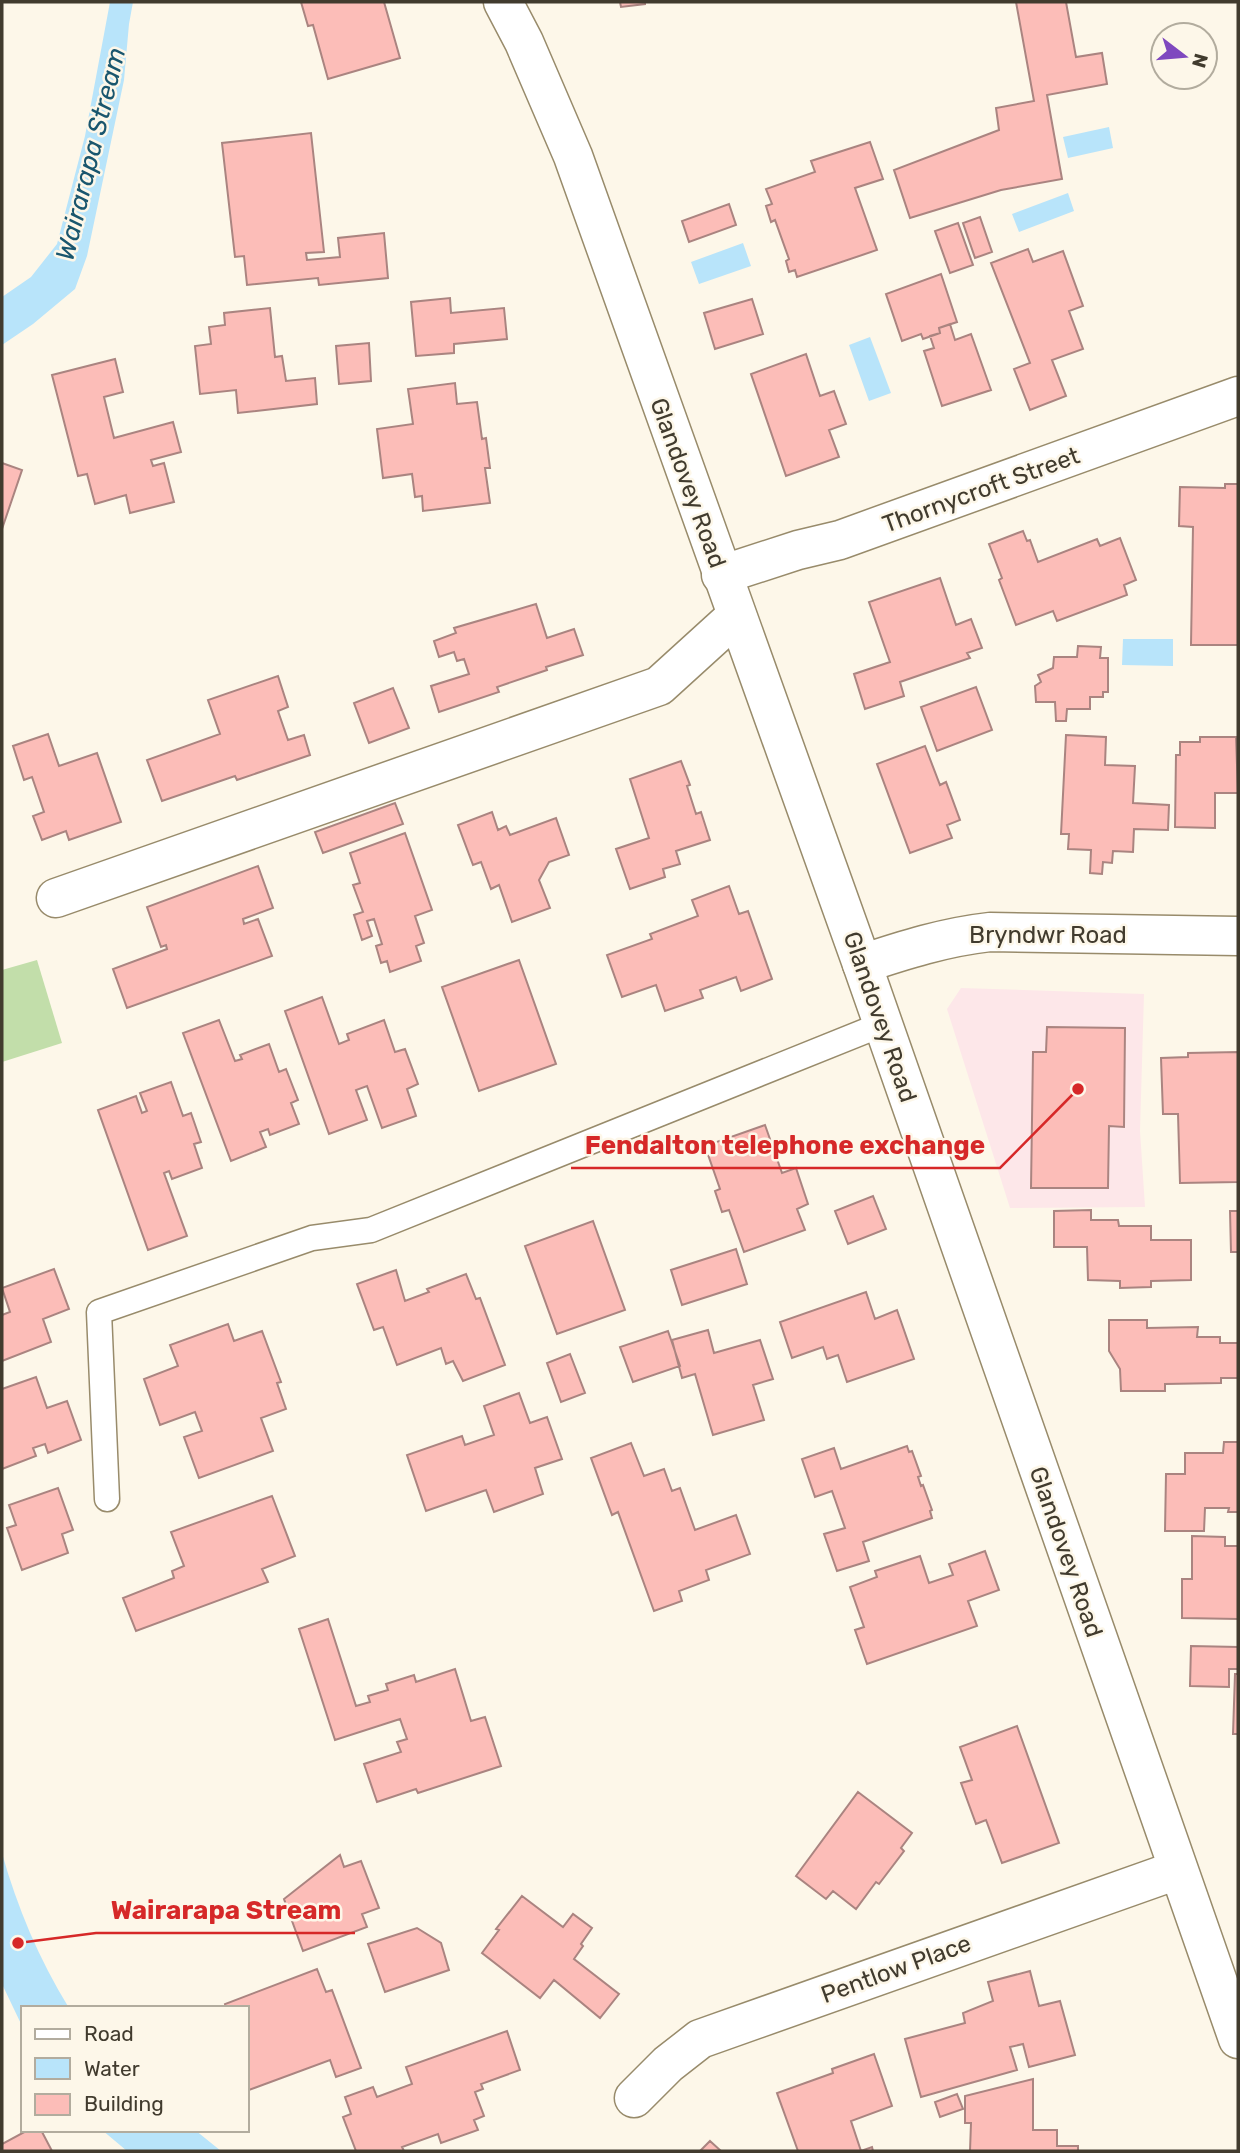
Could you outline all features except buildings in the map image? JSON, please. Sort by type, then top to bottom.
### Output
[{"type":"street","name":"Glandovey Road","points":[[503,2],[573,156],[862,964],[1238,2039]]},
{"type":"street","name":"Thornycroft Street","points":[[721,575],[797,550],[840,540],[1238,396]]},
{"type":"street","points":[[56,898],[659,686],[736,617]]},
{"type":"street","name":"Bryndwr Road","points":[[862,964],[954,936],[990,932],[1238,936]]},
{"type":"street","name":"Pentlow Place","points":[[634,2098],[668,2064],[700,2039],[1177,1870]]},
{"type":"lane","points":[[107,1499],[99,1312],[312,1238],[371,1230],[883,1024]]},
{"type":"shaded area","points":[[961,988],[1144,994],[1140,1131],[1145,1207],[1010,1208],[947,1009]]},
{"type":"green space","points":[[37,960],[62,1043],[2,1062],[2,970]]},
{"type":"water","name":"Wairarapa Stream","points":[[110,2],[133,2],[124,80],[87,256],[75,289],[33,324],[2,345],[2,297],[31,277],[57,244],[85,136]]},
{"type":"water","points":[[1109,127],[1113,148],[1068,158],[1063,137]]},
{"type":"water","points":[[1068,193],[1074,211],[1019,232],[1012,214]]},
{"type":"water","points":[[743,243],[751,266],[699,284],[691,262]]},
{"type":"water","points":[[870,337],[891,393],[869,401],[849,345]]},
{"type":"water","points":[[1123,639],[1173,639],[1173,666],[1122,665]]},
{"type":"water","points":[[2,1853],[30,1932],[68,2006],[21,2006],[21,2024],[2,1984]]},
{"type":"water","points":[[104,2132],[197,2132],[221,2151],[127,2151]]},
{"type":"place","name":"Fendalton telephone exchange","points":[[1078,1089]]},
{"type":"place","name":"Wairarapa Stream","points":[[18,1943]]}]
